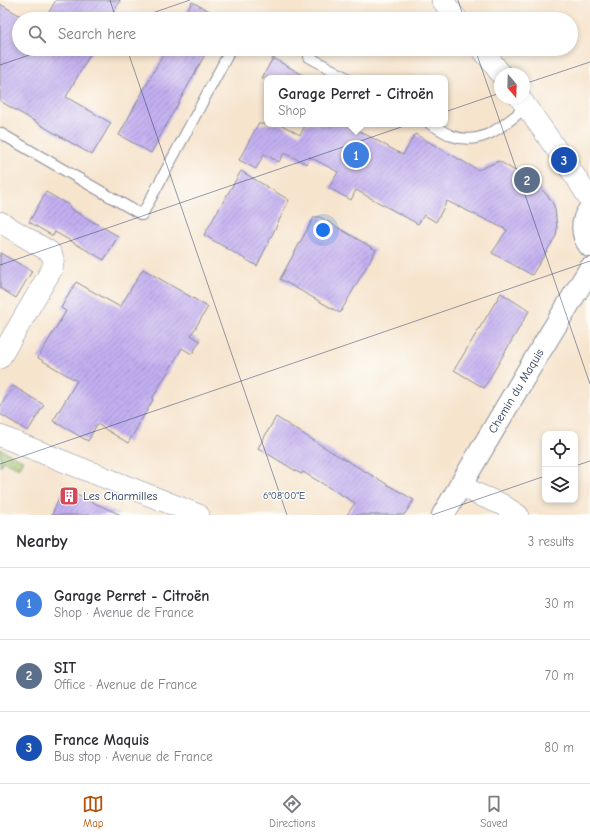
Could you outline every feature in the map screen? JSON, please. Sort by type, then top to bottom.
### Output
[{"type":"street","points":[[442,0],[451,12]]},
{"type":"street","points":[[487,56],[496,68]]},
{"type":"street","points":[[524,104],[578,179],[590,200]]},
{"type":"street","points":[[590,209],[584,222],[583,232],[586,242],[590,246]]},
{"type":"street","points":[[0,222],[50,252],[54,259],[52,269],[0,358]]},
{"type":"street","name":"Chemin du Maquis","points":[[443,515],[460,484],[590,269]]},
{"type":"street","points":[[0,436],[199,515]]},
{"type":"street","points":[[460,484],[501,504],[518,515]]},
{"type":"lane","points":[[0,133],[142,215],[227,56]]},
{"type":"lane","points":[[309,57],[342,75]]},
{"type":"lane","points":[[436,127],[453,136],[464,138],[487,136],[498,130],[521,104]]},
{"type":"green space","points":[[0,449],[23,460],[19,468],[3,461],[0,467]]},
{"type":"building","points":[[56,0],[120,0],[114,12],[49,12]]},
{"type":"building","points":[[192,2],[211,12],[186,12]]},
{"type":"building","points":[[0,4],[14,12],[12,12],[12,56],[89,56],[66,97],[111,123],[92,155],[0,101]]},
{"type":"building","points":[[162,56],[204,56],[151,153],[119,135]]},
{"type":"building","points":[[273,58],[303,75],[264,75],[264,78],[262,78]]},
{"type":"building","points":[[258,124],[264,124],[264,127],[285,127],[300,135],[304,127],[352,127],[403,155],[415,134],[478,170],[499,161],[536,184],[547,195],[555,209],[557,229],[556,236],[532,275],[492,253],[507,230],[447,201],[436,222],[424,215],[418,224],[356,190],[351,200],[329,188],[338,172],[310,157],[307,164],[284,153],[279,162],[264,154],[256,169],[239,160]]},
{"type":"building","points":[[241,171],[289,200],[257,266],[204,235]]},
{"type":"building","points":[[46,192],[70,206],[69,208],[118,236],[104,260],[55,232],[53,236],[29,222]]},
{"type":"building","points":[[314,217],[320,217],[376,250],[340,313],[280,279]]},
{"type":"building","points":[[0,253],[32,271],[16,298],[0,288]]},
{"type":"building","points":[[143,269],[208,307],[191,335],[200,341],[192,354],[182,348],[128,443],[97,424],[88,441],[53,421],[77,381],[38,358],[66,311],[61,308],[76,282],[120,307]]},
{"type":"building","points":[[501,293],[529,311],[484,388],[454,370]]},
{"type":"building","points":[[13,386],[44,405],[28,431],[0,414],[0,407]]},
{"type":"building","points":[[276,417],[414,500],[404,515],[347,515],[355,503],[303,472],[301,474],[258,448]]},
{"type":"building","name":"Les Charmilles","points":[[63,489],[121,515],[52,515]]},
{"type":"place","name":"Garage Perret - Citroën","points":[[356,155]]},
{"type":"place","name":"France Maquis","points":[[564,160]]},
{"type":"place","name":"SIT","points":[[527,180]]},
{"type":"place","name":"Les Charmilles","points":[[69,496]]}]
